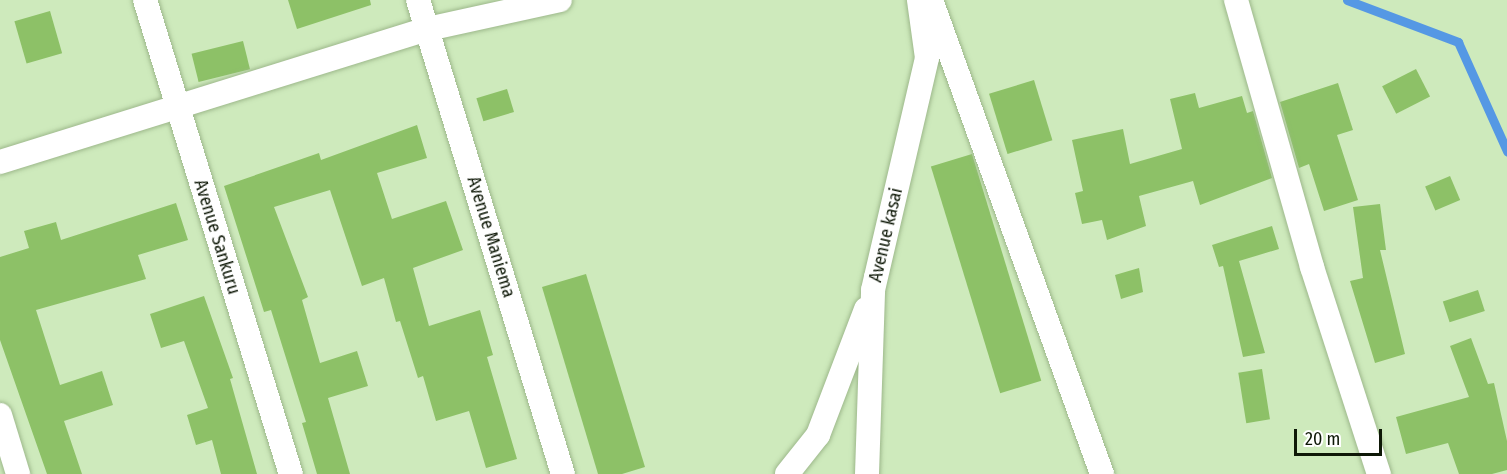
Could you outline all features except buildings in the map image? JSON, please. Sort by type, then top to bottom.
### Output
[{"type":"street","name":"Avenue Sankuru","points":[[145,0],[176,108],[291,474]]},
{"type":"street","name":"Avenue Maniema","points":[[418,0],[563,474]]},
{"type":"street","points":[[0,162],[428,30],[560,0]]},
{"type":"street","name":"Avenue kasai","points":[[867,474],[873,290],[927,58],[919,0]]},
{"type":"street","points":[[931,0],[1102,474]]},
{"type":"street","points":[[1236,0],[1312,267],[1379,474]]},
{"type":"street","points":[[787,474],[818,435],[873,290]]},
{"type":"street","points":[[0,415],[18,474]]},
{"type":"waterway","points":[[1347,0],[1458,42],[1507,151]]}]
